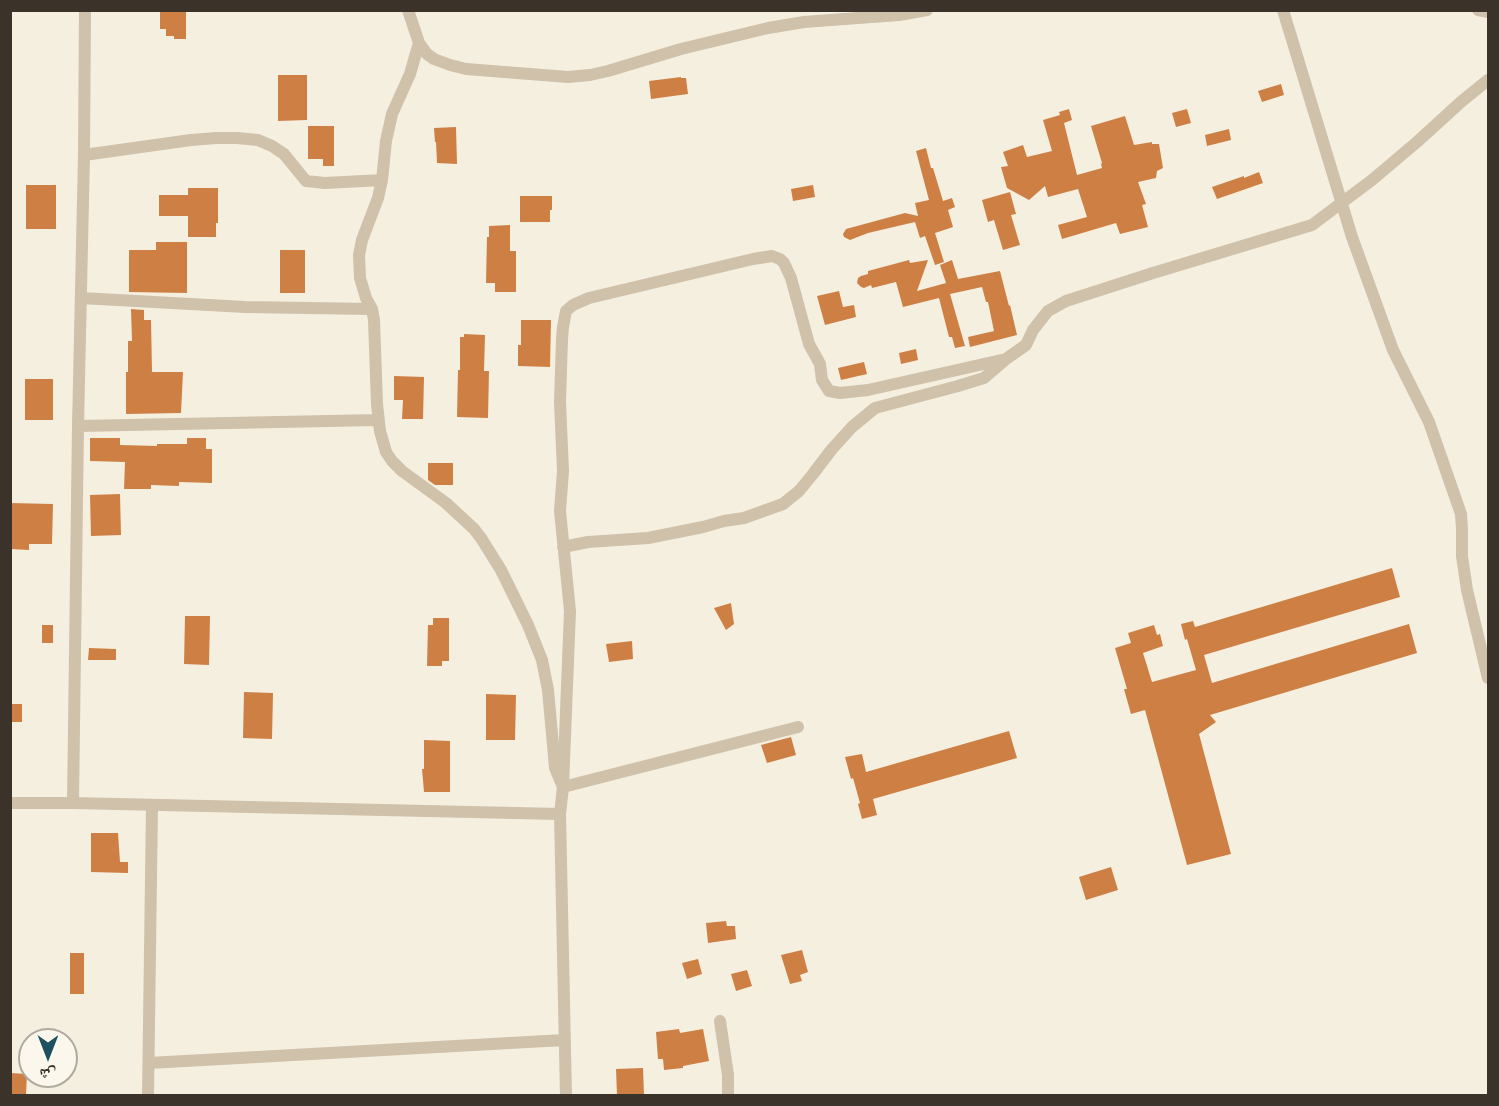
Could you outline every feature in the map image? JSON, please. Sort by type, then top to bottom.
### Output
[{"type":"street","points":[[73,803],[85,10]]},
{"type":"street","points":[[408,10],[419,43],[434,59],[466,69],[568,77],[608,71],[681,49],[777,26],[899,15],[927,10]]},
{"type":"street","points":[[1283,10],[1341,204],[1386,331],[1429,422],[1458,506],[1467,590],[1488,678]]},
{"type":"street","points":[[1478,10],[1488,12]]},
{"type":"street","points":[[419,43],[410,74],[392,114],[378,198],[362,240],[359,255],[360,278],[372,309],[375,332],[378,420],[386,452],[392,461],[446,503],[474,529],[490,552],[519,606],[546,675],[555,768],[563,787]]},
{"type":"street","points":[[563,547],[588,542],[648,538],[744,518],[783,504],[806,483],[852,427],[875,408],[984,378],[1006,358],[1026,345],[1033,330],[1048,310],[1065,301],[1312,225],[1372,180],[1488,80]]},
{"type":"street","points":[[84,155],[191,140],[237,138],[258,140],[272,146],[284,154],[306,181],[325,183],[382,180]]},
{"type":"street","points":[[566,1095],[560,814],[570,611],[560,511],[563,471],[560,402],[562,339],[566,311],[589,298],[772,256],[784,263],[791,278],[809,344],[820,364],[822,380],[829,391],[840,393],[868,390],[1006,358]]},
{"type":"street","points":[[81,298],[244,307],[372,309]]},
{"type":"street","points":[[78,426],[378,420]]},
{"type":"street","points":[[563,787],[798,727]]},
{"type":"street","points":[[10,803],[560,814]]},
{"type":"street","points":[[148,1095],[152,805]]},
{"type":"street","points":[[720,1021],[728,1075],[728,1095]]},
{"type":"street","points":[[148,1063],[564,1040]]},
{"type":"building","points":[[160,10],[186,10],[186,39],[166,36],[166,29],[160,29]]},
{"type":"building","points":[[278,75],[307,75],[307,120],[278,121]]},
{"type":"building","points":[[686,78],[688,94],[651,99],[649,81]]},
{"type":"building","points":[[1281,84],[1284,95],[1262,102],[1258,91]]},
{"type":"building","points":[[1069,109],[1072,120],[1064,123],[1077,175],[1102,168],[1091,126],[1125,116],[1134,145],[1152,142],[1152,144],[1159,144],[1163,168],[1157,171],[1156,178],[1138,182],[1146,204],[1142,205],[1148,227],[1120,234],[1116,223],[1062,239],[1058,225],[1087,217],[1078,189],[1048,197],[1045,186],[1029,200],[1007,188],[1001,167],[1008,166],[1003,152],[1023,145],[1027,157],[1052,151],[1043,120],[1060,115],[1059,112]]},
{"type":"building","points":[[1187,109],[1191,123],[1176,127],[1172,113]]},
{"type":"building","points":[[308,126],[334,126],[334,166],[323,166],[323,159],[308,159]]},
{"type":"building","points":[[456,127],[457,164],[437,163],[434,128]]},
{"type":"building","points":[[1229,129],[1231,140],[1207,146],[1205,135]]},
{"type":"building","points":[[926,148],[943,201],[952,198],[955,207],[948,210],[953,227],[935,233],[944,262],[935,265],[925,236],[920,238],[915,222],[868,233],[850,240],[844,237],[846,229],[905,213],[918,216],[915,203],[929,200],[916,151]]},
{"type":"building","points":[[1259,172],[1263,183],[1217,199],[1212,187]]},
{"type":"building","points":[[26,185],[56,185],[56,229],[26,229]]},
{"type":"building","points":[[813,185],[815,197],[793,201],[791,189]]},
{"type":"building","points":[[188,188],[218,188],[216,237],[188,237],[188,216],[159,216],[159,195],[188,195]]},
{"type":"building","points":[[1010,192],[1016,214],[1011,215],[1020,245],[1003,250],[994,220],[988,222],[982,200]]},
{"type":"building","points":[[520,196],[552,196],[550,222],[520,222]]},
{"type":"building","points":[[510,225],[510,251],[516,251],[516,292],[495,292],[495,283],[486,283],[489,226]]},
{"type":"building","points":[[156,242],[187,242],[187,293],[129,292],[129,250],[156,250]]},
{"type":"building","points":[[280,250],[305,250],[305,293],[280,293]]},
{"type":"building","points":[[909,260],[910,263],[928,260],[917,291],[946,283],[940,265],[952,260],[958,279],[1000,271],[1017,335],[970,347],[968,337],[994,331],[988,302],[986,302],[982,287],[950,294],[965,346],[955,348],[952,337],[949,337],[939,298],[903,307],[896,282],[872,288],[871,285],[861,287],[857,283],[858,278],[868,274],[868,271]]},
{"type":"building","points":[[839,291],[843,307],[854,305],[856,317],[825,325],[817,296]]},
{"type":"building","points":[[131,309],[144,310],[144,320],[151,320],[152,372],[183,372],[181,413],[126,414],[128,341],[132,341]]},
{"type":"building","points":[[521,320],[551,320],[550,367],[518,366]]},
{"type":"building","points":[[464,334],[485,335],[484,371],[489,371],[488,418],[457,417],[460,337],[464,337]]},
{"type":"building","points":[[916,349],[918,360],[901,364],[899,353]]},
{"type":"building","points":[[864,362],[867,374],[841,380],[838,368]]},
{"type":"building","points":[[394,376],[424,377],[423,419],[402,419],[403,400],[394,400]]},
{"type":"building","points":[[25,379],[53,379],[53,420],[25,420]]},
{"type":"building","points":[[90,438],[120,438],[120,445],[157,446],[157,444],[187,444],[187,438],[206,438],[206,449],[212,449],[212,483],[179,482],[179,486],[151,485],[151,489],[124,489],[125,462],[90,461]]},
{"type":"building","points":[[428,463],[453,463],[453,485],[435,485],[428,480]]},
{"type":"building","points":[[120,494],[121,535],[91,536],[90,495]]},
{"type":"building","points":[[10,503],[53,504],[52,544],[29,544],[29,550],[10,549]]},
{"type":"building","points":[[1392,568],[1400,597],[1204,655],[1212,683],[1409,624],[1417,653],[1210,715],[1216,722],[1199,734],[1231,854],[1187,865],[1145,710],[1131,714],[1124,689],[1127,689],[1115,648],[1131,643],[1128,633],[1154,625],[1157,635],[1160,634],[1163,646],[1143,653],[1152,682],[1196,670],[1181,624],[1193,621],[1195,627]]},
{"type":"building","points":[[731,603],[734,624],[726,630],[714,608]]},
{"type":"building","points":[[185,616],[210,616],[209,665],[184,664]]},
{"type":"building","points":[[433,618],[449,618],[449,661],[442,661],[442,666],[427,666],[428,625],[433,625]]},
{"type":"building","points":[[42,625],[53,625],[53,643],[42,643]]},
{"type":"building","points":[[632,641],[633,659],[609,662],[606,644]]},
{"type":"building","points":[[89,648],[116,649],[116,660],[88,660]]},
{"type":"building","points":[[244,692],[273,693],[272,739],[243,738]]},
{"type":"building","points":[[486,694],[516,695],[515,740],[486,740]]},
{"type":"building","points":[[10,704],[22,704],[22,722],[10,722]]},
{"type":"building","points":[[1009,731],[1017,758],[873,799],[877,815],[862,819],[858,804],[860,803],[845,757],[862,754],[866,772]]},
{"type":"building","points":[[791,737],[796,755],[767,763],[761,745]]},
{"type":"building","points":[[424,740],[450,741],[450,792],[424,792],[422,769],[424,769]]},
{"type":"building","points":[[91,833],[118,833],[120,862],[128,862],[128,873],[91,872]]},
{"type":"building","points":[[1111,867],[1118,890],[1086,900],[1079,877]]},
{"type":"building","points":[[726,921],[727,926],[735,926],[736,939],[708,943],[706,923]]},
{"type":"building","points":[[802,950],[808,972],[800,975],[802,981],[790,984],[781,955]]},
{"type":"building","points":[[70,953],[84,953],[84,994],[70,994]]},
{"type":"building","points":[[698,959],[702,974],[687,979],[682,963]]},
{"type":"building","points":[[747,970],[752,986],[736,991],[731,974]]},
{"type":"building","points":[[679,1029],[680,1033],[703,1029],[709,1061],[664,1070],[663,1059],[658,1059],[656,1032]]},
{"type":"building","points":[[643,1068],[644,1095],[617,1095],[616,1069]]},
{"type":"building","points":[[11,1073],[18,1073],[18,1088],[26,1088],[26,1095],[11,1095]]}]
